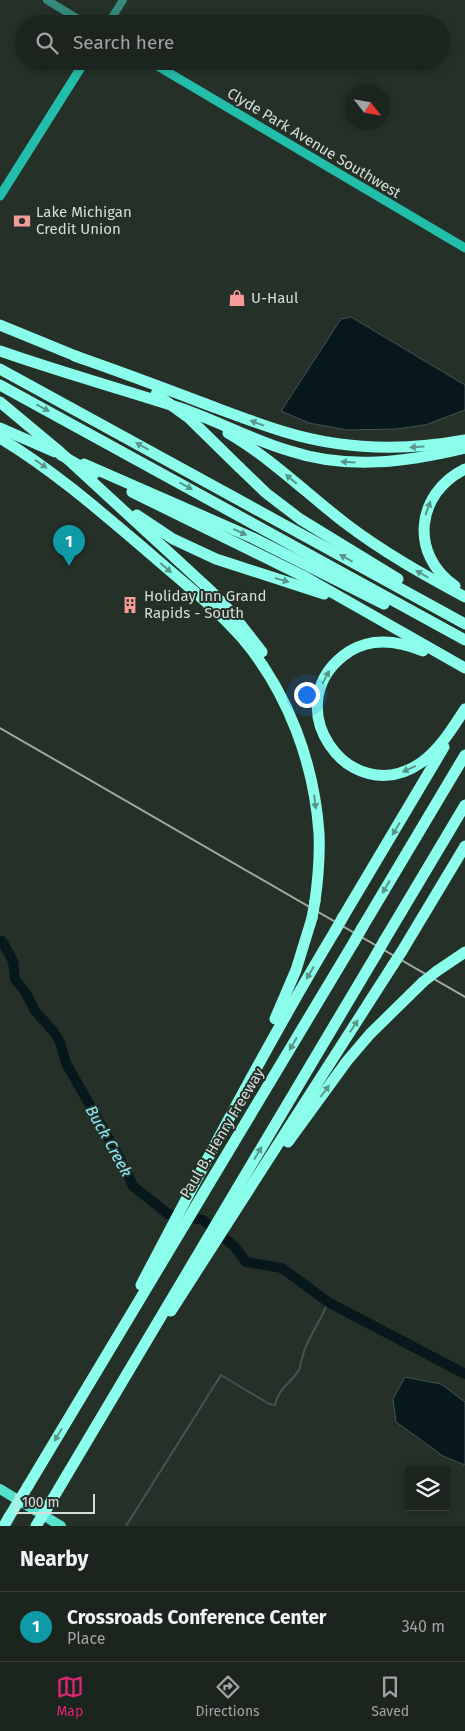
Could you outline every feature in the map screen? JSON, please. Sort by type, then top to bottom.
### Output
[{"type":"highway","points":[[0,326],[123,376],[156,397],[194,422],[266,493],[300,519],[465,622]]},
{"type":"highway","points":[[0,351],[156,397],[289,451],[324,460],[349,463],[385,463],[422,458],[465,448]]},
{"type":"highway","points":[[75,356],[265,426],[315,440],[379,448],[425,446],[465,440]]},
{"type":"highway","points":[[0,369],[465,622]]},
{"type":"highway","points":[[0,385],[465,640]]},
{"type":"highway","points":[[156,397],[242,441],[341,520],[372,542],[402,562],[465,597]]},
{"type":"highway","points":[[0,402],[133,512],[173,539],[216,559],[314,590],[372,616]]},
{"type":"highway","points":[[0,428],[253,538],[465,645]]},
{"type":"highway","points":[[0,438],[36,461],[82,496],[216,612],[241,637],[269,676],[292,720],[311,777]]},
{"type":"highway","points":[[61,454],[94,474],[305,577],[465,669]]},
{"type":"highway","points":[[61,454],[211,591],[246,630],[272,669],[291,704],[304,740],[319,834],[316,901],[303,951],[289,990],[208,1155]]},
{"type":"highway","points":[[465,469],[443,483],[434,496],[426,511],[424,529],[427,550],[434,565],[444,577],[465,592]]},
{"type":"highway","points":[[465,669],[405,644],[384,641],[373,642],[352,650],[333,666],[321,688],[318,708],[322,732],[341,759],[359,770],[379,775],[413,768],[427,758],[465,710]]},
{"type":"highway","points":[[6,1521],[74,1408],[78,1394],[144,1287],[198,1174],[274,1035],[465,710]]},
{"type":"highway","name":"Paul B. Henry Freeway","points":[[144,1287],[210,1181],[465,755]]},
{"type":"highway","points":[[172,1303],[232,1219],[240,1199],[376,955],[465,805]]},
{"type":"highway","points":[[36,1526],[85,1442],[100,1425],[172,1303],[402,951],[465,846]]},
{"type":"highway","points":[[240,1199],[347,1061],[389,1013],[423,982],[465,952]]},
{"type":"main road","points":[[0,196],[79,70]]},
{"type":"main road","name":"Clyde Park Avenue Southwest","points":[[164,70],[465,248]]},
{"type":"main road","points":[[0,1489],[61,1526]]},
{"type":"street","points":[[46,0],[71,15]]},
{"type":"street","points":[[114,15],[123,0]]},
{"type":"shaded area","points":[[351,317],[465,385],[465,410],[425,425],[396,429],[347,430],[309,423],[281,411],[341,319]]},
{"type":"shaded area","points":[[405,1377],[441,1384],[465,1402],[465,1465],[443,1456],[396,1422],[393,1399]]},
{"type":"waterway","name":"Buck Creek","points":[[0,941],[2,941],[13,961],[15,979],[26,993],[35,1011],[54,1032],[60,1042],[66,1063],[118,1155],[133,1186],[168,1214],[203,1220],[235,1247],[246,1262],[282,1268],[328,1302],[465,1374]]},
{"type":"waterway","points":[[126,1526],[221,1375],[269,1404],[275,1405],[279,1394],[299,1370],[311,1335],[328,1302]]},
{"type":"railway","points":[[0,728],[465,997]]},
{"type":"place","name":"Lake Michigan Credit Union","points":[[22,221]]},
{"type":"place","name":"U-Haul","points":[[237,298]]},
{"type":"place","name":"Crossroads Conference Center","points":[[69,566]]},
{"type":"place","name":"Holiday Inn Grand Rapids - South","points":[[130,605]]}]
